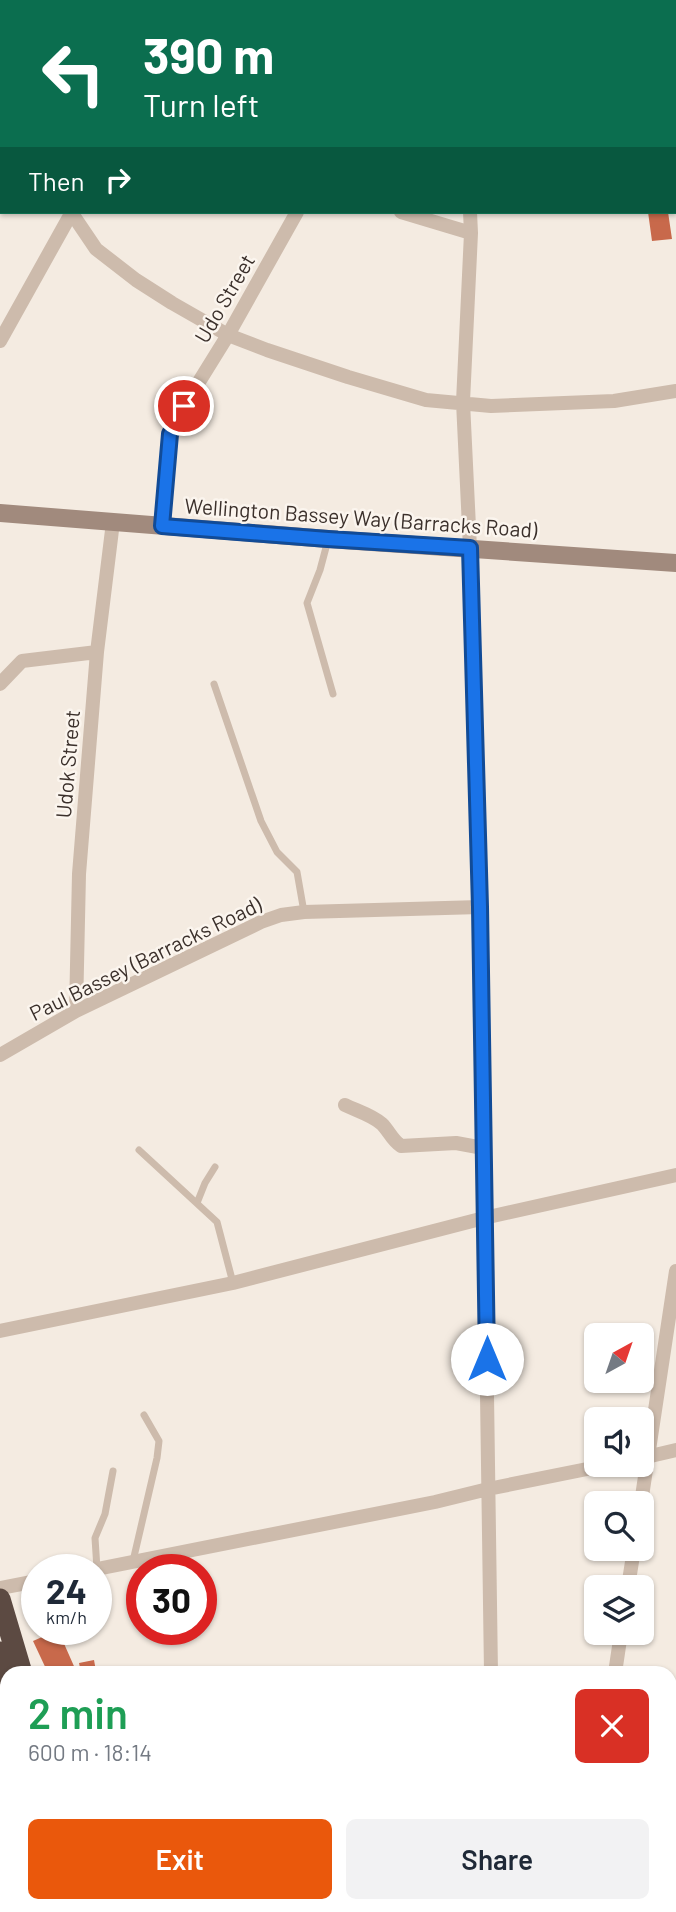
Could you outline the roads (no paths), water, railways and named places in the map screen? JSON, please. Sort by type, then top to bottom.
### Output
[{"type":"highway","points":[[0,1598],[20,1666]]},
{"type":"main road","name":"Wellington Bassey Way (Barracks Road)","points":[[0,513],[676,563]]},
{"type":"street","points":[[0,341],[70,214]]},
{"type":"street","points":[[72,214],[96,249],[136,280],[228,335],[348,377],[426,400],[491,406],[614,401],[676,391]]},
{"type":"street","name":"Udo Street","points":[[162,526],[170,434],[296,214]]},
{"type":"street","points":[[408,214],[471,233]]},
{"type":"street","points":[[470,214],[463,402],[480,907],[491,1666]]},
{"type":"street","name":"Udok Street","points":[[76,1011],[79,874],[97,652],[113,522]]},
{"type":"street","points":[[0,684],[22,662],[97,652]]},
{"type":"street","name":"Paul Bassey (Barracks Road)","points":[[0,1055],[76,1011],[261,922],[281,915],[480,907]]},
{"type":"street","points":[[345,1105],[383,1125],[393,1142],[401,1146],[456,1143],[483,1148]]},
{"type":"street","points":[[0,1331],[233,1283],[484,1217],[676,1175]]},
{"type":"street","points":[[653,1407],[676,1271]]},
{"type":"street","points":[[654,1455],[676,1450]]},
{"type":"street","points":[[174,1554],[435,1503],[584,1470]]},
{"type":"street","points":[[0,1588],[21,1584]]},
{"type":"street","points":[[616,1666],[619,1645]]},
{"type":"lane","points":[[328,539],[307,603],[332,694]]},
{"type":"lane","points":[[214,684],[261,821],[277,852],[297,873],[304,912]]},
{"type":"lane","points":[[139,1150],[217,1222],[233,1283]]},
{"type":"lane","points":[[197,1203],[215,1167]]},
{"type":"lane","points":[[135,1554],[159,1441],[144,1415]]},
{"type":"lane","points":[[95,1554],[95,1538],[105,1514],[113,1471]]}]
